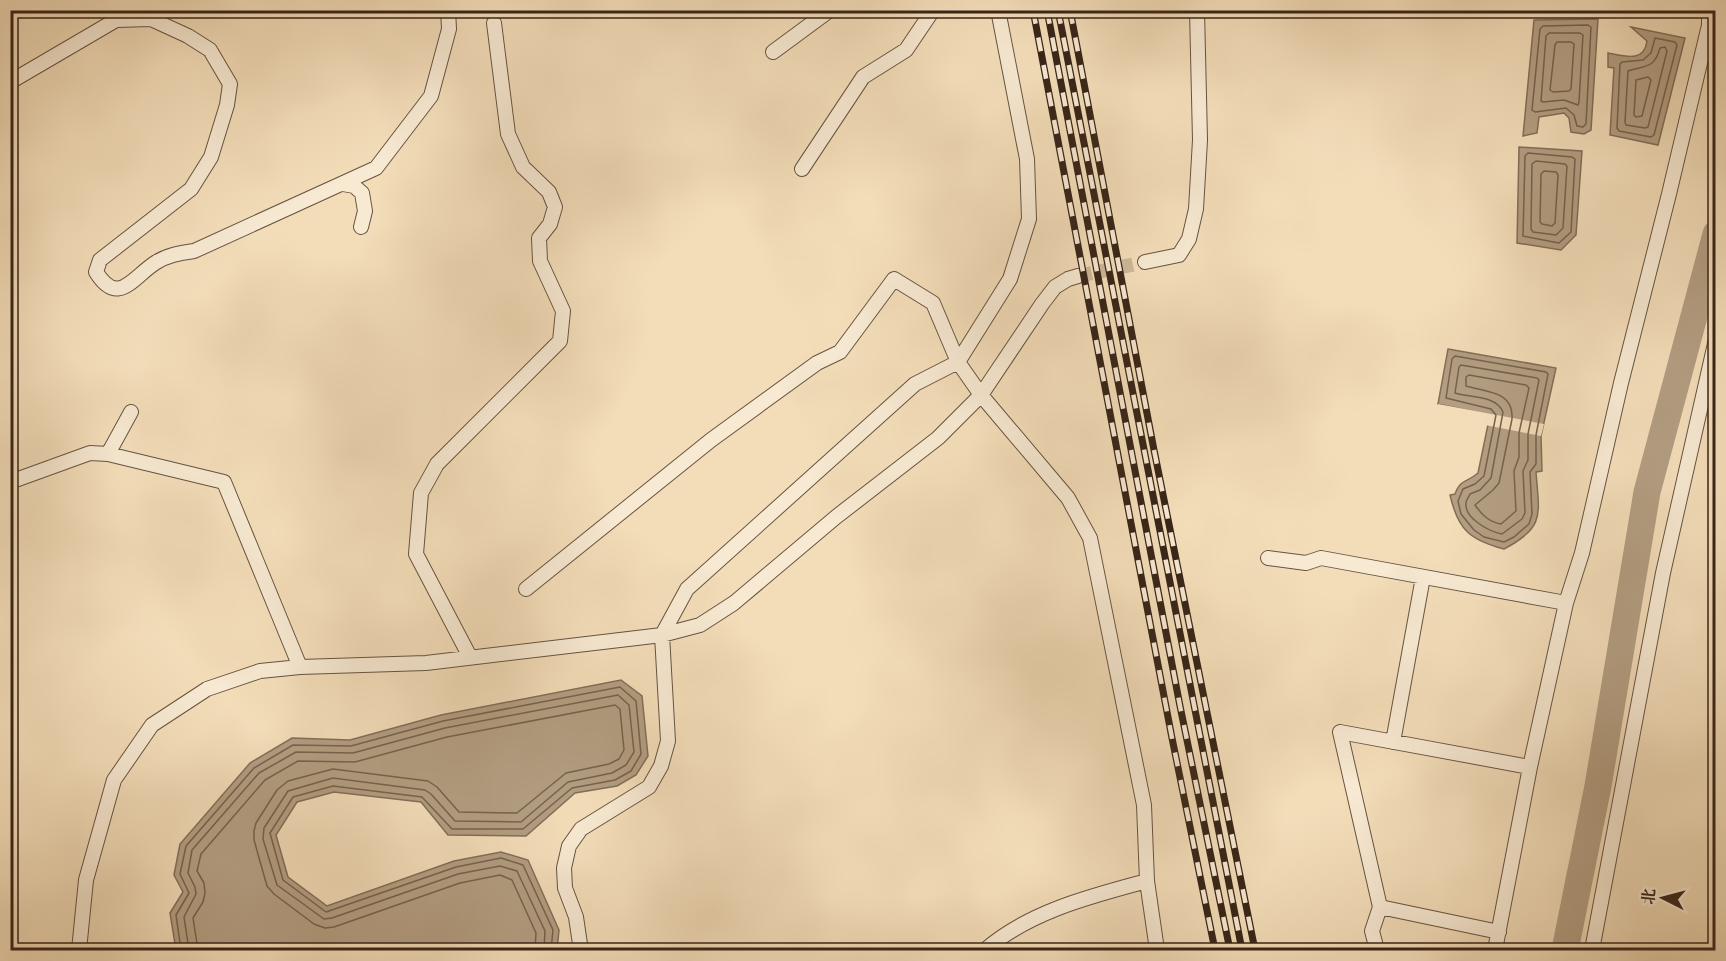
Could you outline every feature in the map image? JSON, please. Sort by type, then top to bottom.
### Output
[{"type":"street","points":[[10,82],[116,20],[151,19],[188,36],[210,50],[230,84],[227,105],[211,158],[191,189],[100,260],[96,272],[104,284],[111,289],[125,287],[155,263],[171,254],[194,251],[376,168],[431,96],[449,29],[448,10]]},
{"type":"street","points":[[773,52],[830,10]]},
{"type":"street","points":[[802,169],[864,77],[906,50],[933,10]]},
{"type":"street","points":[[579,951],[576,917],[565,888],[564,868],[569,846],[581,829],[649,787],[661,766],[668,741],[662,635],[687,588],[915,384],[958,362],[1010,279],[1029,219],[1027,159],[998,10]]},
{"type":"street","points":[[1145,262],[1179,255],[1189,239],[1196,209],[1200,140],[1197,10]]},
{"type":"street","points":[[1495,951],[1530,767],[1566,603],[1582,553],[1621,383],[1670,194],[1709,25],[1709,10]]},
{"type":"street","points":[[470,657],[416,554],[421,493],[437,464],[560,341],[563,311],[540,261],[539,238],[550,224],[555,207],[549,192],[523,167],[508,134],[494,23]]},
{"type":"street","points":[[343,184],[354,186],[363,193],[365,211],[361,227]]},
{"type":"street","points":[[79,951],[86,880],[114,780],[152,725],[207,688],[260,671],[300,667],[426,663],[662,635],[700,625],[734,603],[836,517],[938,438],[981,395],[1048,295],[1055,287],[1078,276]]},
{"type":"street","points":[[526,590],[711,441],[817,363],[840,352],[894,279],[933,303],[958,362],[981,395],[1068,498],[1090,538],[1144,805],[1147,881],[1156,951]]},
{"type":"street","points":[[1592,951],[1663,573],[1716,339]]},
{"type":"street","points":[[108,454],[131,412]]},
{"type":"street","points":[[10,482],[90,453],[108,454],[224,482],[300,667]]},
{"type":"street","points":[[1268,558],[1306,563],[1321,558],[1566,603]]},
{"type":"street","points":[[1393,742],[1423,577]]},
{"type":"street","points":[[1377,951],[1372,931],[1380,907],[1340,732],[1530,767]]},
{"type":"street","points":[[985,951],[1027,922],[1088,897],[1147,881]]},
{"type":"street","points":[[1380,907],[1499,932]]},
{"type":"water","points":[[1598,19],[1591,130],[1584,134],[1571,132],[1569,118],[1564,113],[1539,117],[1537,133],[1523,136],[1534,20]]},
{"type":"water","points":[[1631,27],[1685,38],[1658,145],[1610,135],[1614,68],[1608,67],[1608,53],[1638,55],[1642,53],[1647,41]]},
{"type":"water","points":[[1519,147],[1582,151],[1576,235],[1561,250],[1517,243]]},
{"type":"water","points":[[1448,349],[1556,368],[1541,436],[1542,471],[1536,472],[1537,518],[1527,534],[1504,549],[1482,542],[1467,532],[1453,507],[1450,495],[1455,494],[1462,483],[1478,473],[1490,415],[1438,404]]},
{"type":"water","points":[[621,680],[642,696],[648,756],[636,775],[617,786],[575,793],[526,836],[448,835],[421,802],[334,792],[297,802],[276,835],[288,877],[327,906],[454,861],[501,852],[528,860],[559,930],[557,950],[176,950],[170,913],[183,892],[174,875],[180,844],[250,763],[292,738],[350,740],[441,715]]},
{"type":"pier","points":[[1438,404],[1544,424],[1541,436],[1485,425],[1487,417],[1438,407]]},
{"type":"waterway","points":[[1565,950],[1598,786],[1647,492],[1716,234]]},
{"type":"tunnel","points":[[1078,276],[1145,262]]},
{"type":"railway","points":[[1033,10],[1172,738],[1215,950]]},
{"type":"railway","points":[[1047,10],[1180,706],[1230,950]]},
{"type":"railway","points":[[1058,10],[1242,950]]},
{"type":"railway","points":[[1070,10],[1154,450],[1255,950]]}]
